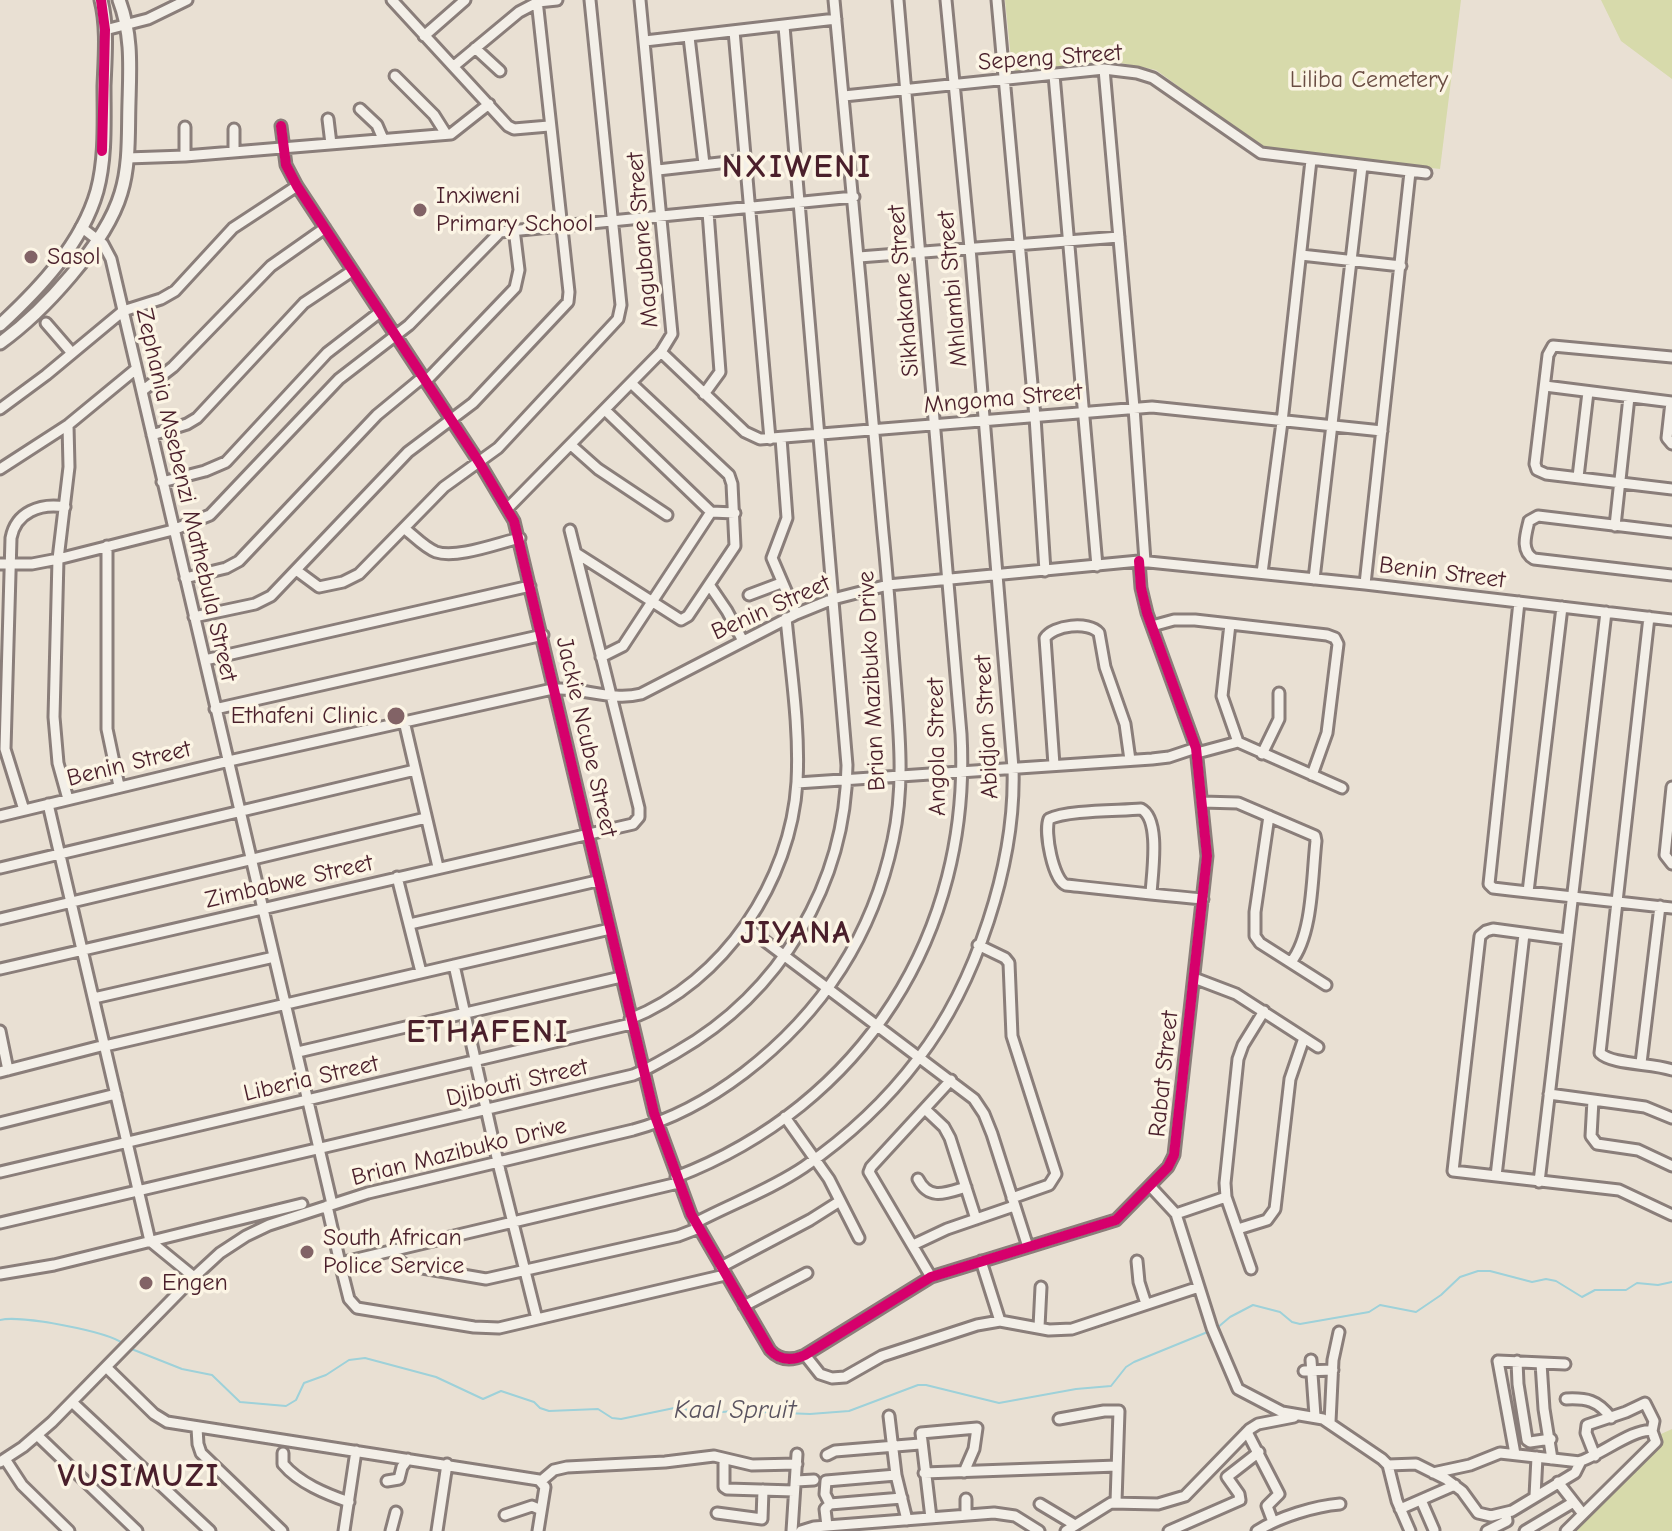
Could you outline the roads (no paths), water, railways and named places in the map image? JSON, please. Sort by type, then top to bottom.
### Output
[{"type":"main road","points":[[0,325],[51,273],[81,227],[96,194],[101,174],[105,30],[101,0]]},
{"type":"main road","points":[[0,343],[44,305],[98,239],[118,204],[127,158],[129,25],[119,0]]},
{"type":"street","points":[[105,30],[129,25],[187,0]]},
{"type":"street","points":[[424,36],[465,0]]},
{"type":"street","points":[[454,66],[519,12],[537,1],[557,0]]},
{"type":"street","points":[[296,570],[315,586],[343,582],[365,570],[449,483],[511,435],[618,319],[621,305],[590,0]]},
{"type":"street","name":"Magubane Street","points":[[508,508],[670,340],[672,326],[640,0]]},
{"type":"street","name":"Brian Mazibuko Drive","points":[[2,1460],[37,1435],[194,1277],[220,1253],[246,1236],[329,1205],[657,1123],[700,1102],[756,1063],[799,1025],[828,989],[854,948],[882,883],[894,836],[901,776],[875,430],[834,0]]},
{"type":"street","name":"Sikhakane Street","points":[[898,0],[949,579]]},
{"type":"street","name":"Mhlambi Street","points":[[946,0],[998,574]]},
{"type":"street","points":[[997,0],[1035,417],[1045,571]]},
{"type":"street","points":[[395,1],[511,128],[549,126]]},
{"type":"street","points":[[194,617],[262,602],[276,592],[408,452],[473,403],[568,302],[537,1]]},
{"type":"street","points":[[645,41],[836,19]]},
{"type":"street","name":"Djibouti Street","points":[[0,1223],[643,1071],[694,1042],[730,1015],[785,956],[812,911],[828,873],[842,822],[847,780],[845,719],[784,26]]},
{"type":"street","points":[[661,352],[749,435],[770,439],[734,31]]},
{"type":"street","points":[[689,37],[704,164]]},
{"type":"street","points":[[475,48],[500,71]]},
{"type":"street","name":"Sepeng Street","points":[[844,96],[1104,69],[1137,73],[1153,78],[1261,153],[1426,173]]},
{"type":"street","name":"Rabat Street","points":[[789,1360],[805,1355],[931,1277],[1116,1220],[1168,1167],[1174,1155],[1207,856],[1196,751],[1141,588],[1134,408],[1104,69]]},
{"type":"street","points":[[1054,75],[1097,566]]},
{"type":"street","points":[[395,76],[434,115],[446,134]]},
{"type":"street","points":[[127,158],[446,134],[456,132],[489,104]]},
{"type":"street","points":[[360,109],[377,125],[383,139]]},
{"type":"street","points":[[328,119],[331,144]]},
{"type":"street","name":"Jackie Ncube Street","points":[[281,126],[286,165],[297,186],[508,508],[520,538],[597,881],[657,1123],[697,1226],[770,1350],[777,1357],[789,1360]]},
{"type":"street","points":[[185,127],[185,156]]},
{"type":"street","points":[[234,129],[234,152]]},
{"type":"street","points":[[658,170],[746,160]]},
{"type":"street","points":[[1262,573],[1311,160]]},
{"type":"street","points":[[1314,579],[1362,166]]},
{"type":"street","points":[[1365,584],[1410,172]]},
{"type":"street","points":[[0,409],[123,311],[170,295],[241,222],[297,186]]},
{"type":"street","points":[[5,564],[58,559],[173,530],[203,519],[216,510],[339,379],[409,325],[496,235],[514,229],[560,224],[854,197]]},
{"type":"street","points":[[704,394],[720,372],[708,212]]},
{"type":"street","points":[[81,227],[98,239]]},
{"type":"street","points":[[142,391],[173,367],[271,266],[325,228]]},
{"type":"street","points":[[185,578],[232,566],[239,561],[377,415],[424,379],[515,288],[519,270],[514,229]]},
{"type":"street","points":[[859,257],[1119,237]]},
{"type":"street","name":"Zephania Msebenzi Mathebula Street","points":[[98,239],[109,252],[298,1052],[329,1205]]},
{"type":"street","points":[[1301,255],[1401,266]]},
{"type":"street","points":[[152,435],[197,418],[304,303],[352,271]]},
{"type":"street","points":[[162,482],[226,462],[320,360],[380,312]]},
{"type":"street","points":[[46,323],[72,353]]},
{"type":"street","points":[[1672,357],[1557,344],[1548,352],[1536,467],[1543,474],[1672,489]]},
{"type":"street","points":[[0,469],[68,425],[136,369]]},
{"type":"street","points":[[576,553],[674,617],[683,619],[710,586],[735,546],[732,484],[725,471],[631,383]]},
{"type":"street","points":[[1545,386],[1672,402],[1667,438],[1672,444]]},
{"type":"street","points":[[1578,477],[1588,392]]},
{"type":"street","points":[[1615,526],[1629,397]]},
{"type":"street","name":"Mngoma Street","points":[[770,439],[1134,408],[1169,408],[1382,431]]},
{"type":"street","points":[[605,410],[711,512],[735,513]]},
{"type":"street","points":[[68,425],[69,467],[58,559],[55,738],[68,799]]},
{"type":"street","points":[[781,438],[787,518],[772,558],[791,616]]},
{"type":"street","points":[[571,445],[598,469],[667,515]]},
{"type":"street","points":[[24,810],[6,754],[5,564],[13,531],[20,519],[40,506],[65,507]]},
{"type":"street","points":[[601,657],[623,646],[711,512]]},
{"type":"street","points":[[1672,532],[1534,516],[1528,525],[1525,548],[1534,559],[1672,575]]},
{"type":"street","points":[[405,529],[429,548],[444,554],[520,538]]},
{"type":"street","points":[[570,530],[613,696]]},
{"type":"street","points":[[107,546],[107,736],[119,786]]},
{"type":"street","name":"Benin Street","points":[[0,816],[119,786],[554,689],[613,696],[641,694],[791,616],[833,599],[888,585],[1142,561],[1672,620]]},
{"type":"street","name":"Abidjan Street","points":[[394,1249],[402,1264],[486,1279],[678,1236],[791,1175],[814,1159],[861,1120],[920,1057],[954,1000],[978,945],[996,893],[1006,851],[1013,768],[998,574]]},
{"type":"street","name":"Angola Street","points":[[340,1263],[677,1180],[739,1147],[785,1117],[833,1077],[878,1025],[912,971],[937,916],[953,858],[960,817],[962,772],[949,579]]},
{"type":"street","points":[[749,595],[781,583]]},
{"type":"street","points":[[205,660],[530,586]]},
{"type":"street","points":[[710,586],[743,641]]},
{"type":"street","points":[[1519,602],[1487,877],[1493,888],[1672,908]]},
{"type":"street","points":[[1528,892],[1562,607]]},
{"type":"street","points":[[1539,1182],[1606,612]]},
{"type":"street","name":"Liberia Street","points":[[0,1172],[476,1062],[631,1022],[659,1005],[696,978],[745,926],[764,895],[778,862],[789,828],[797,783],[791,616]]},
{"type":"street","points":[[1649,617],[1600,1053],[1607,1059],[1672,1070]]},
{"type":"street","points":[[1152,626],[1179,620],[1335,638],[1338,644],[1327,733],[1312,775]]},
{"type":"street","points":[[1230,624],[1222,696],[1238,742]]},
{"type":"street","points":[[1054,765],[1045,638],[1054,629],[1089,626],[1095,627],[1100,636],[1105,667],[1125,724],[1130,760]]},
{"type":"street","points":[[215,709],[543,635]]},
{"type":"street","points":[[1262,754],[1279,719],[1279,693]]},
{"type":"street","name":"Zimbabwe Street","points":[[0,969],[633,824],[639,817],[639,808],[613,696]]},
{"type":"street","points":[[404,721],[438,867]]},
{"type":"street","points":[[797,783],[1169,757],[1238,742],[1342,788]]},
{"type":"street","points":[[0,868],[415,770]]},
{"type":"street","points":[[1672,787],[1665,855],[1672,864]]},
{"type":"street","points":[[1202,802],[1233,802],[1311,833],[1316,841],[1305,931],[1300,950],[1291,962]]},
{"type":"street","points":[[48,804],[150,1241],[194,1277]]},
{"type":"street","points":[[1151,894],[1154,852],[1151,821],[1146,812],[1141,809],[1056,815],[1049,819],[1046,825],[1060,883],[1151,894],[1203,899]]},
{"type":"street","points":[[1269,816],[1254,931],[1260,943],[1326,985]]},
{"type":"street","points":[[0,919],[426,818]]},
{"type":"street","points":[[397,877],[421,972]]},
{"type":"street","points":[[410,924],[597,881]]},
{"type":"street","points":[[1641,1063],[1660,906]]},
{"type":"street","points":[[745,926],[974,1099],[984,1114],[1028,1247]]},
{"type":"street","points":[[0,1031],[4,1071],[610,929]]},
{"type":"street","points":[[1567,939],[1489,930],[1480,936],[1453,1169],[1455,1172],[1627,1192],[1672,1215]]},
{"type":"street","points":[[1496,1176],[1524,934]]},
{"type":"street","points":[[913,1245],[1049,1185],[1056,1174],[1012,1036],[1009,963],[978,945]]},
{"type":"street","points":[[94,998],[274,957]]},
{"type":"street","points":[[454,965],[537,1319]]},
{"type":"street","points":[[298,1052],[621,977]]},
{"type":"street","points":[[1194,978],[1224,988],[1318,1047]]},
{"type":"street","points":[[1251,1269],[1226,1197],[1226,1176],[1238,1059],[1264,1011]]},
{"type":"street","points":[[1238,1229],[1264,1222],[1275,1209],[1290,1079],[1304,1038]]},
{"type":"street","points":[[931,1277],[869,1172],[951,1080]]},
{"type":"street","points":[[0,1123],[116,1094]]},
{"type":"street","points":[[1549,1094],[1645,1107],[1672,1118]]},
{"type":"street","points":[[1593,1100],[1591,1136],[1597,1144],[1638,1150],[1672,1166]]},
{"type":"street","points":[[926,1110],[947,1132],[976,1219]]},
{"type":"street","points":[[785,1117],[829,1179],[859,1238]]},
{"type":"street","points":[[918,1179],[927,1192],[934,1195],[966,1187]]},
{"type":"street","points":[[1150,1186],[1176,1214],[1212,1328],[1238,1389],[1271,1407],[1297,1416]]},
{"type":"street","points":[[1176,1214],[1226,1197]]},
{"type":"street","points":[[329,1205],[349,1299],[360,1309],[499,1328],[723,1271],[840,1201]]},
{"type":"street","points":[[0,1274],[54,1265],[302,1204]]},
{"type":"street","points":[[981,1261],[1000,1321]]},
{"type":"street","points":[[1137,1261],[1146,1304]]},
{"type":"street","points":[[744,1306],[807,1273]]},
{"type":"street","points":[[1039,1327],[1041,1287]]},
{"type":"street","points":[[805,1355],[820,1374],[838,1378],[850,1375],[890,1353],[977,1325],[1000,1321],[1057,1330],[1072,1329],[1199,1287]]},
{"type":"street","points":[[1330,1422],[1339,1332]]},
{"type":"street","points":[[1515,1454],[1498,1361],[1565,1364]]},
{"type":"street","points":[[1517,1361],[1527,1440],[1551,1439]]},
{"type":"street","points":[[1541,1363],[1552,1459]]},
{"type":"street","points":[[106,1367],[160,1419],[197,1428],[447,1464],[542,1483]]},
{"type":"street","points":[[1315,1416],[1309,1367],[1333,1370]]},
{"type":"street","points":[[1566,1399],[1595,1402],[1611,1418]]},
{"type":"street","points":[[72,1402],[210,1531]]},
{"type":"street","points":[[1566,1531],[1656,1442],[1652,1431],[1654,1421],[1645,1403],[1585,1426],[1595,1456]]},
{"type":"street","points":[[1059,1419],[1118,1410],[1116,1502]]},
{"type":"street","points":[[889,1416],[896,1475],[907,1520]]},
{"type":"street","points":[[1066,1531],[1116,1502],[1158,1504],[1185,1496],[1258,1424],[1297,1416],[1315,1416],[1330,1422],[1388,1465],[1400,1509],[1410,1531]]},
{"type":"street","points":[[197,1428],[198,1444],[204,1457],[282,1531]]},
{"type":"street","points":[[931,1518],[921,1435],[924,1432],[977,1428],[976,1442],[964,1472]]},
{"type":"street","points":[[1433,1473],[1470,1465],[1492,1455],[1515,1454],[1580,1462],[1635,1433],[1647,1429],[1652,1431]]},
{"type":"street","points":[[1247,1432],[1279,1494],[1267,1506],[1265,1527],[1319,1506],[1340,1504]]},
{"type":"street","points":[[37,1435],[137,1531]]},
{"type":"street","points":[[827,1455],[835,1451],[920,1444]]},
{"type":"street","points":[[344,1531],[356,1451]]},
{"type":"street","points":[[1169,1531],[1239,1501],[1239,1494],[1227,1477],[1259,1452]]},
{"type":"street","points":[[283,1453],[283,1464],[292,1473],[324,1493],[349,1502]]},
{"type":"street","points":[[538,1531],[542,1483],[554,1470],[714,1456],[752,1465],[797,1459],[792,1531]]},
{"type":"street","points":[[1535,1496],[1537,1457]]},
{"type":"street","points":[[387,1481],[399,1479],[408,1459]]},
{"type":"street","points":[[2,1460],[22,1485],[69,1531]]},
{"type":"street","points":[[724,1460],[724,1487],[727,1489],[763,1490],[814,1480]]},
{"type":"street","points":[[1388,1465],[1416,1464],[1455,1485],[1478,1513],[1491,1516],[1506,1514],[1577,1471],[1580,1462]]},
{"type":"street","points":[[437,1531],[447,1464]]},
{"type":"street","points":[[924,1473],[1117,1466]]},
{"type":"street","points":[[830,1504],[825,1494],[826,1481],[896,1475]]},
{"type":"street","points":[[1558,1482],[1583,1514]]},
{"type":"street","points":[[1400,1509],[1455,1485]]},
{"type":"street","points":[[717,1513],[762,1519],[763,1490]]},
{"type":"street","points":[[827,1526],[825,1509],[830,1504],[902,1498]]},
{"type":"street","points":[[966,1499],[966,1515]]},
{"type":"street","points":[[1421,1500],[1434,1530]]},
{"type":"street","points":[[1525,1531],[1572,1503]]},
{"type":"street","points":[[1040,1504],[1075,1525]]},
{"type":"street","points":[[505,1515],[532,1506],[541,1510]]},
{"type":"street","points":[[391,1531],[396,1512]]},
{"type":"street","points":[[1487,1531],[1507,1521],[1506,1514]]},
{"type":"street","points":[[801,1531],[827,1526],[966,1515],[1009,1515],[1028,1522],[1039,1531]]},
{"type":"waterway","name":"Kaal Spruit","points":[[1217,1328],[1253,1305],[1280,1312],[1292,1322],[1300,1324],[1369,1312],[1380,1305],[1416,1312],[1460,1277],[1478,1271],[1532,1282],[1546,1279],[1556,1281],[1582,1297],[1595,1290],[1626,1290],[1637,1283],[1658,1285],[1672,1282]]},
{"type":"waterway","name":"Kaal Spruit","points":[[0,1320],[63,1325],[100,1334],[124,1344]]},
{"type":"waterway","name":"Kaal Spruit","points":[[129,1348],[182,1369],[212,1375],[240,1402],[286,1406],[296,1400],[304,1383],[326,1375],[349,1360],[365,1358],[436,1377],[483,1399],[501,1391],[534,1402],[549,1411],[598,1409],[612,1418],[621,1419],[679,1407],[699,1414],[849,1411],[918,1385],[999,1403],[1111,1386],[1134,1362],[1210,1331]]},
{"type":"place","name":"Inxiweni Primary School","points":[[420,210]]},
{"type":"place","name":"Sasol","points":[[31,257]]},
{"type":"place","name":"Ethafeni Clinic","points":[[396,716]]},
{"type":"place","name":"South African Police Service","points":[[307,1252]]},
{"type":"place","name":"Engen","points":[[146,1283]]},
{"type":"district","name":"NXIWENI","points":[[797,168]]},
{"type":"district","name":"JIYANA","points":[[796,934]]},
{"type":"district","name":"ETHAFENI","points":[[488,1033]]},
{"type":"district","name":"VUSIMUZI","points":[[139,1477]]},
{"type":"park label","name":"Liliba Cemetery","points":[[1369,80]]}]
